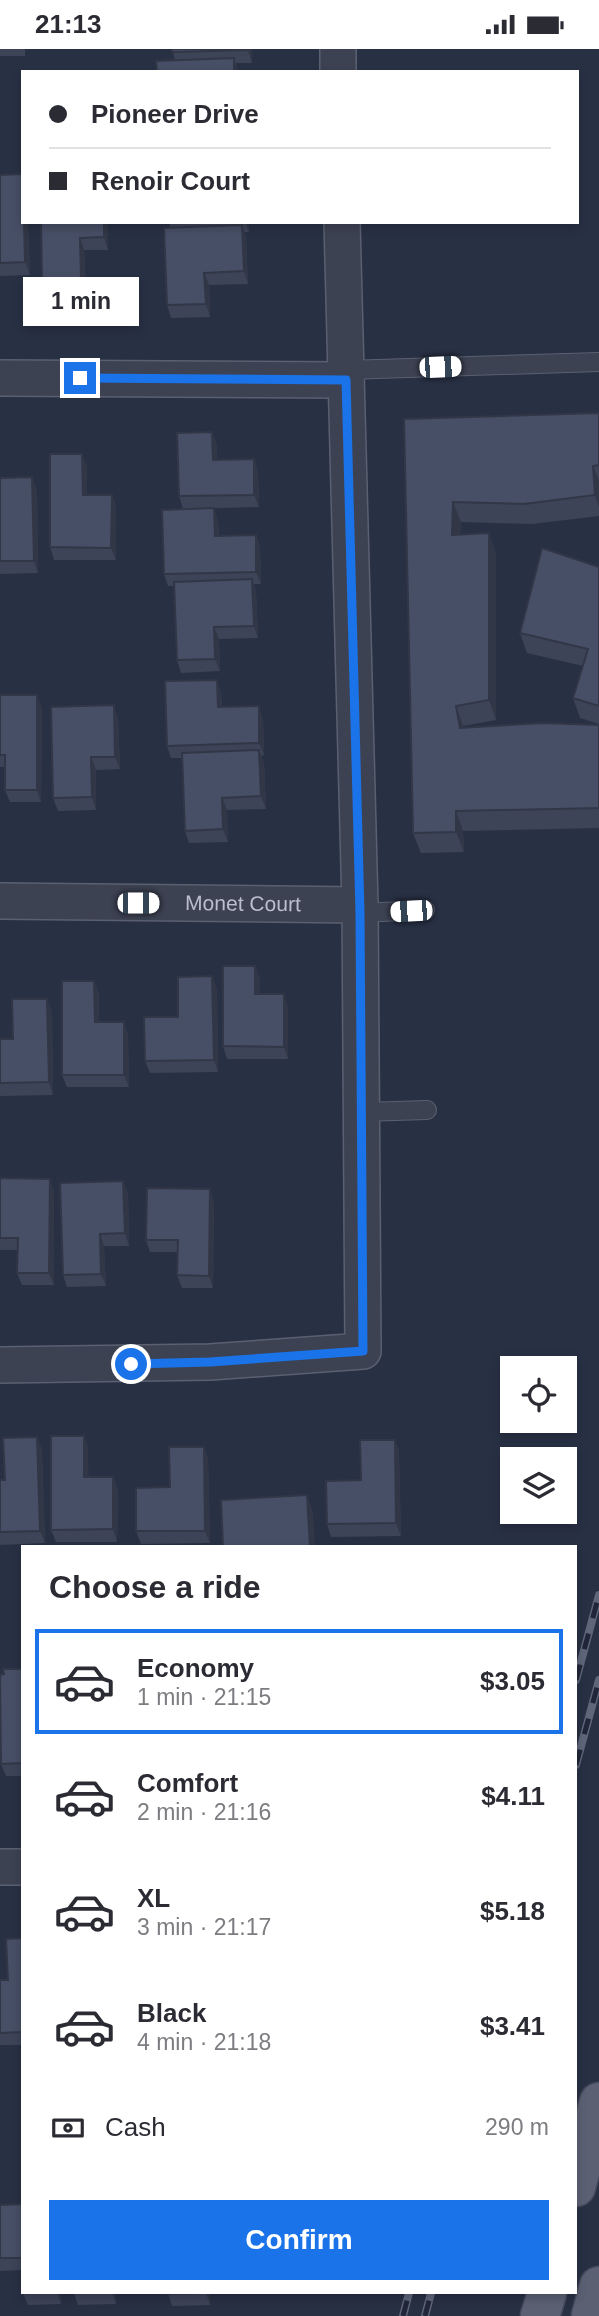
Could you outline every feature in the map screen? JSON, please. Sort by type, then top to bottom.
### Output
[{"type":"main road","points":[[577,2183],[599,2102]]},
{"type":"main road","points":[[591,2316],[599,2286]]},
{"type":"main road","points":[[540,2316],[547,2294]]},
{"type":"street","points":[[338,49],[338,70]]},
{"type":"street","points":[[0,1366],[210,1362],[363,1351],[360,909],[342,224]]},
{"type":"street","points":[[0,378],[346,375]]},
{"type":"street","name":"Monet Court","points":[[0,901],[360,909]]},
{"type":"street","points":[[0,1867],[21,1867]]},
{"type":"lane","points":[[346,375],[599,362]]},
{"type":"lane","points":[[360,909],[425,910]]},
{"type":"lane","points":[[362,1112],[427,1110]]},
{"type":"building","points":[[172,49],[248,49],[248,50],[172,52]]},
{"type":"building","points":[[234,58],[234,70],[157,70],[156,61]]},
{"type":"building","points":[[21,174],[21,224],[24,224],[25,262],[0,263],[0,175]]},
{"type":"building","points":[[41,224],[104,224],[104,237],[80,238],[81,278],[42,279]]},
{"type":"building","points":[[242,225],[244,271],[204,273],[206,304],[167,305],[164,228]]},
{"type":"building","points":[[599,413],[599,465],[593,466],[595,495],[524,504],[453,502],[452,535],[489,533],[489,700],[456,706],[460,728],[542,723],[599,725],[599,808],[456,811],[456,832],[413,833],[404,419]]},
{"type":"building","points":[[212,432],[213,460],[254,459],[254,495],[179,496],[177,433]]},
{"type":"building","points":[[50,454],[82,454],[83,495],[112,495],[111,548],[50,547]]},
{"type":"building","points":[[32,477],[34,561],[0,561],[0,478]]},
{"type":"building","points":[[214,508],[215,536],[256,535],[256,572],[164,574],[162,510]]},
{"type":"building","points":[[542,548],[599,567],[599,706],[573,698],[588,649],[520,633]]},
{"type":"building","points":[[252,579],[254,626],[214,627],[215,659],[177,660],[174,582]]},
{"type":"building","points":[[217,680],[218,707],[259,706],[259,743],[167,746],[165,681]]},
{"type":"building","points":[[0,695],[37,695],[37,790],[5,790],[5,755],[0,755]]},
{"type":"building","points":[[114,705],[115,757],[91,757],[92,797],[53,798],[51,707]]},
{"type":"building","points":[[259,750],[261,796],[222,798],[223,829],[185,831],[182,753]]},
{"type":"building","points":[[223,966],[255,966],[255,994],[284,994],[284,1047],[223,1046]]},
{"type":"building","points":[[212,976],[214,1060],[145,1061],[144,1017],[178,1017],[178,977]]},
{"type":"building","points":[[62,981],[94,981],[95,1022],[124,1022],[124,1075],[62,1075]]},
{"type":"building","points":[[12,999],[47,999],[49,1082],[0,1083],[0,1039],[13,1039]]},
{"type":"building","points":[[0,1178],[50,1179],[49,1273],[17,1273],[18,1238],[0,1238]]},
{"type":"building","points":[[123,1181],[125,1233],[100,1234],[101,1274],[63,1275],[60,1183]]},
{"type":"building","points":[[147,1188],[210,1189],[209,1276],[177,1275],[178,1240],[146,1240]]},
{"type":"building","points":[[51,1436],[84,1436],[84,1477],[113,1477],[113,1529],[51,1530]]},
{"type":"building","points":[[37,1437],[40,1531],[0,1532],[0,1480],[5,1480],[3,1438]]},
{"type":"building","points":[[360,1440],[395,1440],[396,1523],[327,1524],[326,1481],[361,1480]]},
{"type":"building","points":[[169,1447],[204,1447],[205,1531],[136,1531],[136,1488],[170,1487]]},
{"type":"building","points":[[307,1495],[310,1545],[223,1545],[221,1500]]},
{"type":"building","points":[[3,1669],[21,1669],[21,1763],[1,1764],[0,1675],[4,1674]]},
{"type":"building","points":[[21,1938],[21,2032],[0,2033],[0,1980],[8,1980],[6,1939]]},
{"type":"building","points":[[21,2204],[21,2258],[0,2258],[0,2205]]},
{"type":"railway","points":[[577,1676],[599,1595]]},
{"type":"railway","points":[[577,1761],[599,1680]]},
{"type":"railway","points":[[403,2316],[409,2294]]},
{"type":"railway","points":[[425,2316],[431,2294]]},
{"type":"route","points":[[80,378],[346,380],[360,913],[363,1351],[210,1362],[131,1364]]}]
